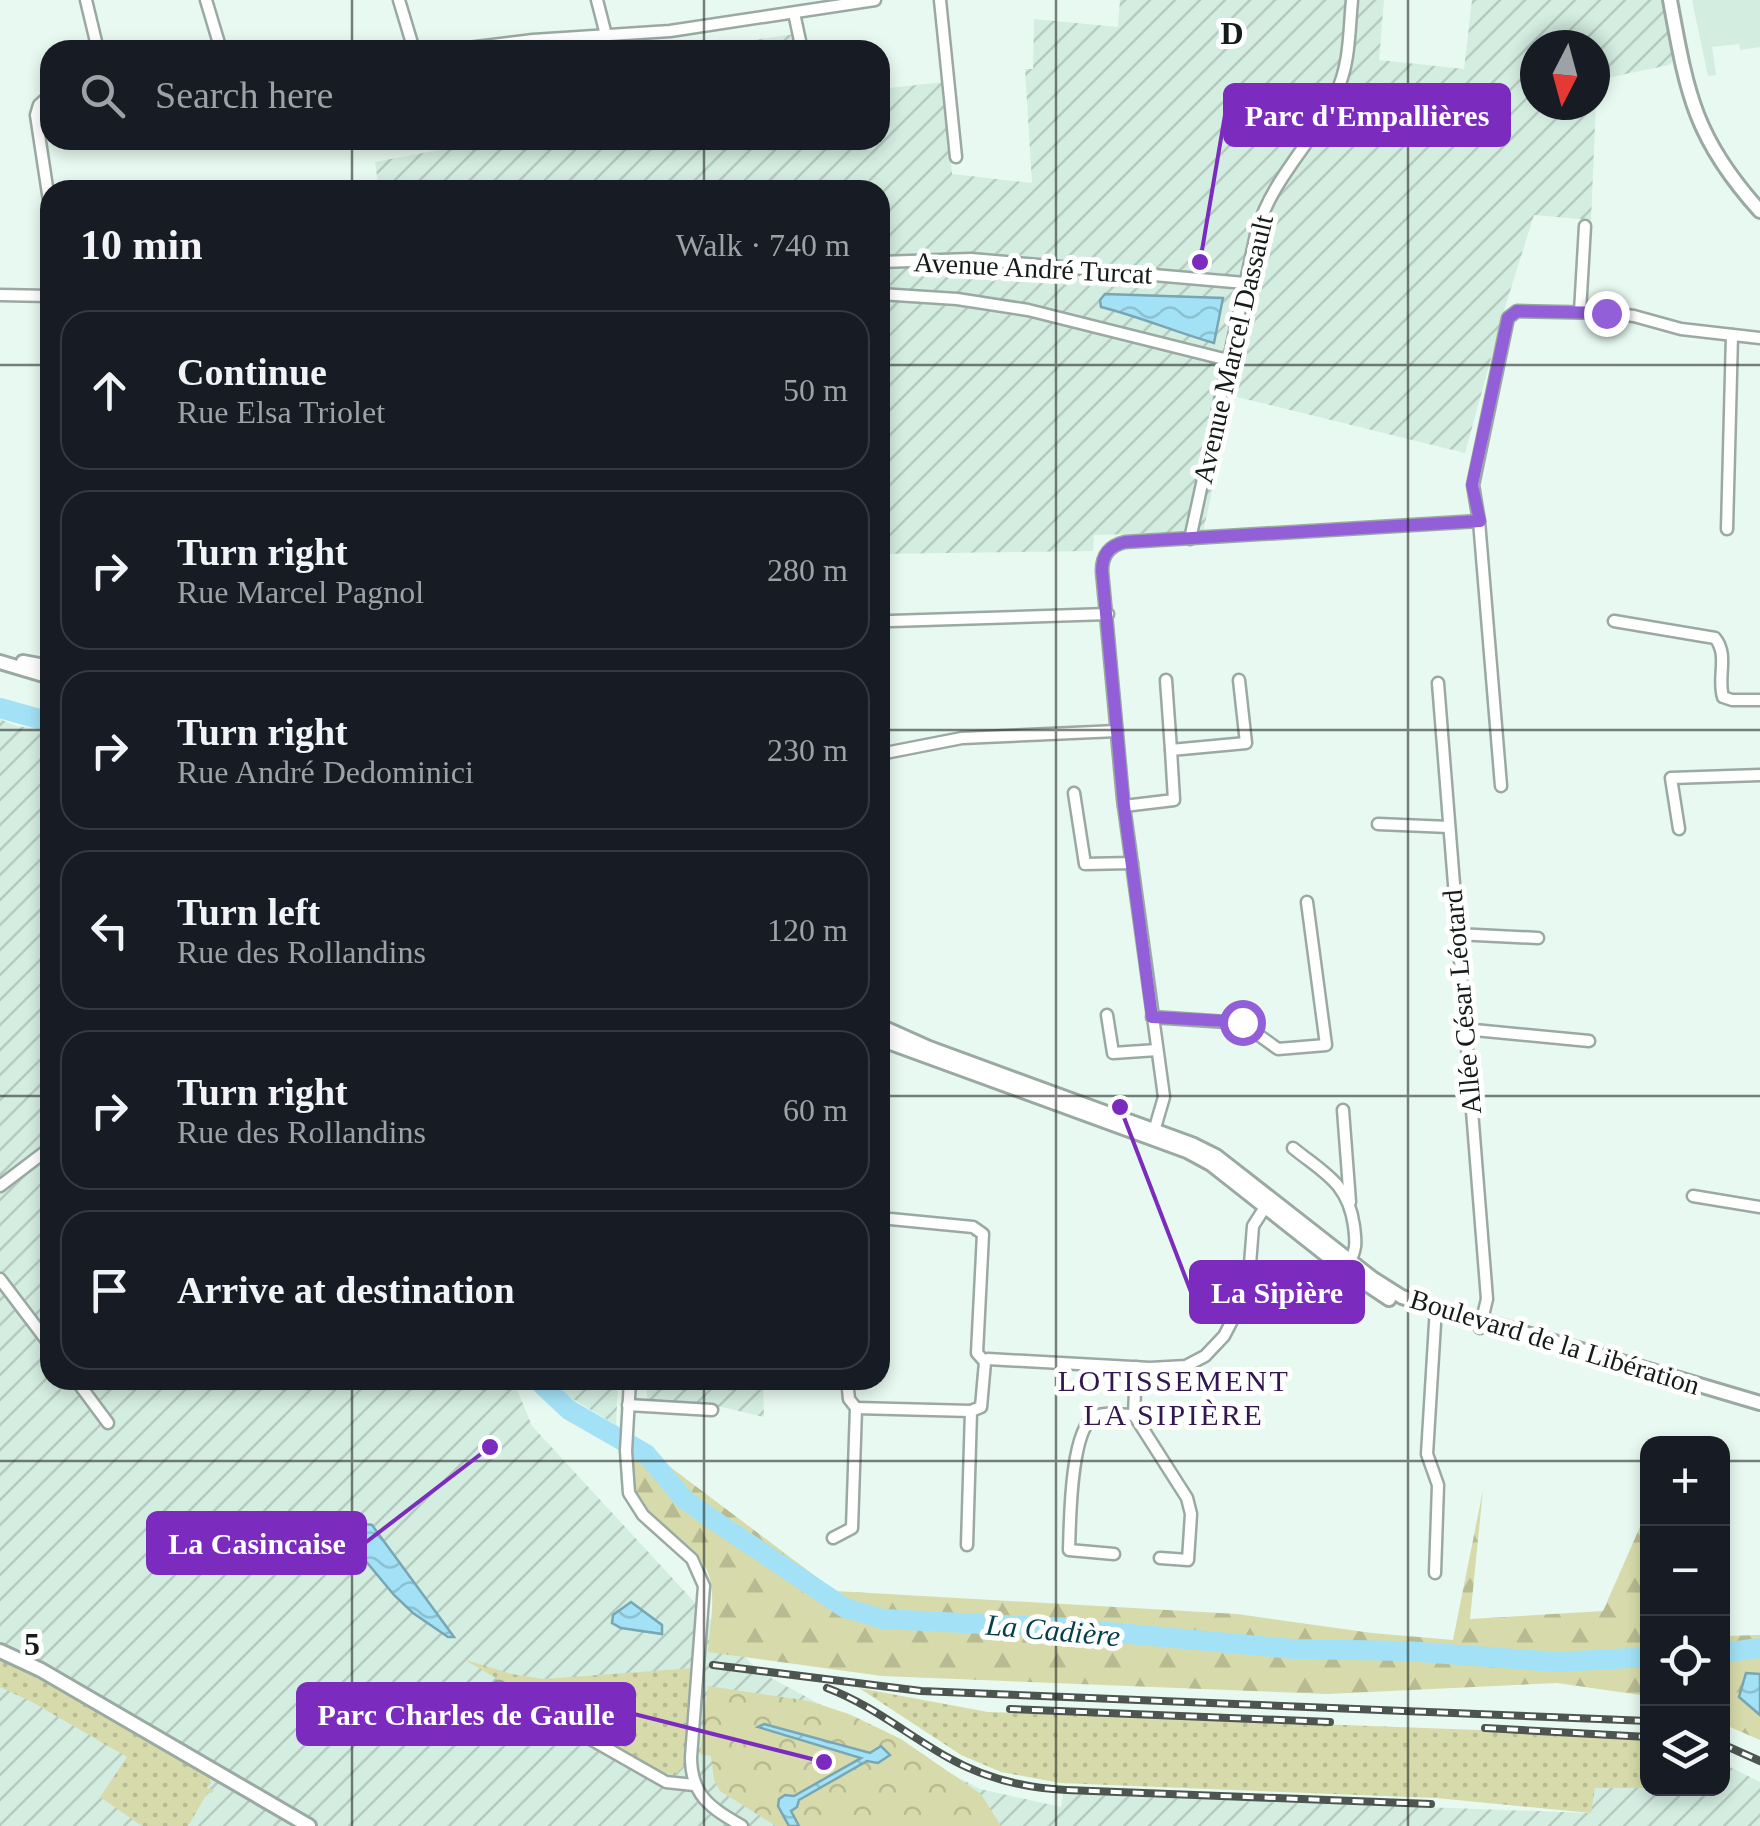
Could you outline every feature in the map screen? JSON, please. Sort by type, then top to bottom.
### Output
[{"type":"street","points":[[86,0],[96,40]]},
{"type":"street","points":[[206,0],[218,40]]},
{"type":"street","points":[[399,0],[411,40]]},
{"type":"street","points":[[596,0],[606,35]]},
{"type":"street","points":[[555,40],[670,31],[791,8],[875,0]]},
{"type":"street","points":[[940,0],[956,157]]},
{"type":"street","name":"Avenue Marcel Dassault","points":[[1190,539],[1245,282],[1268,198],[1340,84],[1352,0]]},
{"type":"street","points":[[1670,0],[1689,96],[1698,119],[1719,162],[1760,210]]},
{"type":"street","points":[[791,8],[799,40]]},
{"type":"street","points":[[40,104],[36,115],[40,141]]},
{"type":"street","points":[[41,150],[46,180]]},
{"type":"street","points":[[1580,312],[1584,226]]},
{"type":"street","name":"Avenue André Turcat","points":[[890,262],[971,259],[1245,282]]},
{"type":"street","points":[[0,295],[40,296]]},
{"type":"street","name":"Avenue André Turcat","points":[[890,295],[958,299],[1028,310],[1228,360]]},
{"type":"street","points":[[1501,786],[1480,521],[1472,485],[1508,318],[1517,311],[1634,316],[1681,330],[1760,338]]},
{"type":"street","points":[[1727,529],[1732,336]]},
{"type":"street","points":[[1153,1134],[1164,1097],[1124,806],[1102,565],[1106,551],[1125,542],[1480,521]]},
{"type":"street","points":[[891,621],[1108,614]]},
{"type":"street","points":[[1614,622],[1715,638],[1722,652],[1723,697],[1760,700]]},
{"type":"street","points":[[0,659],[40,665]]},
{"type":"street","points":[[0,659],[40,673]]},
{"type":"street","points":[[1124,806],[1174,800],[1166,680]]},
{"type":"street","points":[[1172,750],[1246,743],[1240,680]]},
{"type":"street","name":"Allée César Léotard","points":[[1438,683],[1488,1298],[1481,1324]]},
{"type":"street","points":[[890,752],[962,738],[1117,731]]},
{"type":"street","points":[[1678,829],[1671,778],[1760,775]]},
{"type":"street","points":[[1074,792],[1085,864],[1132,863]]},
{"type":"street","points":[[1378,824],[1449,827]]},
{"type":"street","points":[[1152,1017],[1242,1022],[1278,1049],[1326,1045],[1307,902]]},
{"type":"street","points":[[1456,934],[1538,938]]},
{"type":"street","points":[[1107,1015],[1113,1053],[1156,1050]]},
{"type":"street","points":[[1464,1029],[1588,1041]]},
{"type":"street","name":"Boulevard de la Libération","points":[[890,1030],[1153,1134]]},
{"type":"street","name":"Boulevard de la Libération","points":[[890,1043],[1216,1156],[1347,1265],[1436,1311],[1760,1403]]},
{"type":"street","points":[[1343,1110],[1356,1246],[1347,1265]]},
{"type":"street","points":[[1293,1148],[1339,1185],[1350,1203]]},
{"type":"street","points":[[0,1186],[40,1156]]},
{"type":"street","points":[[1694,1196],[1760,1207]]},
{"type":"street","points":[[985,1362],[988,1359],[1186,1366],[1205,1356],[1224,1336],[1248,1290],[1253,1226],[1268,1203]]},
{"type":"street","points":[[890,1219],[973,1228],[982,1234],[976,1353],[985,1362]]},
{"type":"street","points":[[0,1279],[40,1332]]},
{"type":"street","points":[[1435,1573],[1438,1486],[1427,1454],[1436,1311]]},
{"type":"street","name":"Boulevard de la Libération","points":[[1481,1324],[1760,1412]]},
{"type":"street","points":[[856,1408],[971,1411],[981,1406],[985,1362]]},
{"type":"street","points":[[1136,1367],[1134,1415],[1186,1498],[1191,1514],[1188,1560],[1160,1558]]},
{"type":"street","points":[[84,1390],[108,1422]]},
{"type":"street","points":[[629,1390],[626,1452],[627,1485],[632,1501],[692,1559],[704,1586],[691,1757],[694,1785],[709,1806],[742,1826]]},
{"type":"street","points":[[833,1538],[852,1528],[856,1408],[849,1399],[849,1390]]},
{"type":"street","points":[[628,1406],[712,1410]]},
{"type":"street","points":[[967,1545],[971,1411]]},
{"type":"street","points":[[1114,1554],[1068,1550],[1075,1458],[1089,1420],[1098,1414],[1134,1415]]},
{"type":"street","points":[[0,1651],[40,1670],[308,1826]]},
{"type":"street","points":[[499,1687],[666,1782],[694,1785]]},
{"type":"shaded area","points":[[1120,0],[1384,0],[1379,60],[1464,69],[1472,0],[1665,0],[1677,58],[1669,65],[1610,77],[1610,30],[1520,30],[1520,120],[1595,120],[1591,220],[1534,215],[1465,453],[1233,396],[1203,532],[1094,535],[1093,551],[890,554],[890,180],[378,180],[375,162],[439,150],[890,150],[890,88],[944,82],[952,174],[1032,183],[1025,69],[1033,69],[1034,19],[1118,27]]},
{"type":"shaded area","points":[[1692,0],[1760,0],[1760,47],[1712,47],[1716,75],[1708,76]]},
{"type":"shaded area","points":[[803,33],[805,40],[754,40]]},
{"type":"shaded area","points":[[0,719],[40,729],[40,1390],[517,1390],[532,1426],[758,1671],[980,1789],[1061,1807],[1063,1794],[1590,1813],[1594,1788],[1640,1788],[1640,1796],[1730,1796],[1730,1767],[1760,1782],[1760,1826],[0,1826]]},
{"type":"shaded area","points":[[558,1390],[618,1390],[616,1425]]},
{"type":"shaded area","points":[[647,1390],[763,1390],[764,1417],[722,1407],[647,1404]]},
{"type":"green space","points":[[641,1445],[835,1591],[1237,1614],[1453,1640],[1483,1490],[1470,1619],[1603,1611],[1640,1527],[1640,1695],[1557,1683],[1327,1694],[882,1676],[708,1652],[712,1602],[708,1573],[691,1549],[656,1520],[638,1498],[633,1484],[634,1452]]},
{"type":"green space","points":[[1760,1635],[1760,1740],[1730,1727],[1730,1636]]},
{"type":"green space","points":[[0,1659],[32,1673],[208,1774],[211,1783],[207,1788],[214,1790],[208,1792],[188,1826],[142,1826],[100,1797],[127,1757],[0,1687]]},
{"type":"green space","points":[[463,1659],[544,1679],[693,1668],[685,1764],[675,1775],[660,1772]]},
{"type":"green space","points":[[708,1686],[809,1701],[849,1714],[901,1739],[981,1794],[1001,1826],[776,1826],[720,1791],[714,1780],[711,1756],[700,1754]]},
{"type":"green space","points":[[859,1688],[988,1712],[1614,1735],[1640,1741],[1640,1788],[1595,1788],[1591,1813],[1436,1798],[1060,1783],[1001,1772],[961,1755]]},
{"type":"water","points":[[1105,294],[1223,298],[1214,343],[1101,307],[1100,300]]},
{"type":"water","points":[[365,1524],[372,1525],[454,1637],[448,1637],[413,1613],[350,1542],[350,1536]]},
{"type":"water","points":[[631,1602],[662,1625],[662,1634],[612,1623],[613,1615]]},
{"type":"water","points":[[1746,1673],[1760,1674],[1760,1715],[1739,1697]]},
{"type":"water","points":[[764,1724],[870,1753],[881,1746],[890,1755],[878,1763],[867,1761],[799,1800],[791,1811],[799,1826],[789,1826],[778,1806],[779,1799],[794,1796],[861,1758],[758,1727]]},
{"type":"waterway","name":"La Cadière","points":[[0,708],[40,719]]},
{"type":"waterway","name":"La Cadière","points":[[548,1390],[569,1410],[646,1454],[684,1499],[706,1515],[845,1608],[883,1619],[1064,1628],[1293,1649],[1405,1651],[1557,1662],[1640,1657]]},
{"type":"waterway","name":"La Cadière","points":[[1730,1652],[1760,1648]]},
{"type":"railway","points":[[713,1665],[921,1691],[1640,1721]]},
{"type":"railway","points":[[827,1688],[874,1711],[961,1764],[1035,1787],[1431,1804]]},
{"type":"railway","points":[[1010,1709],[1330,1722]]},
{"type":"railway","points":[[1485,1728],[1640,1737]]},
{"type":"railway","points":[[1730,1748],[1760,1761]]},
{"type":"place","name":"Parc d'Empallières","points":[[1200,262]]},
{"type":"place","name":"La Sipière","points":[[1120,1107]]},
{"type":"place","name":"La Casincaise","points":[[490,1447]]},
{"type":"place","name":"Parc Charles de Gaulle","points":[[824,1762]]},
{"type":"district","name":"LOTISSEMENT LA SIPIÈRE","points":[[1174,1397]]},
{"type":"route","points":[[1242,1022],[1152,1017],[1124,799],[1102,571],[1104,556],[1110,548],[1125,542],[1480,521],[1472,485],[1508,318],[1517,311],[1606,313]]}]
